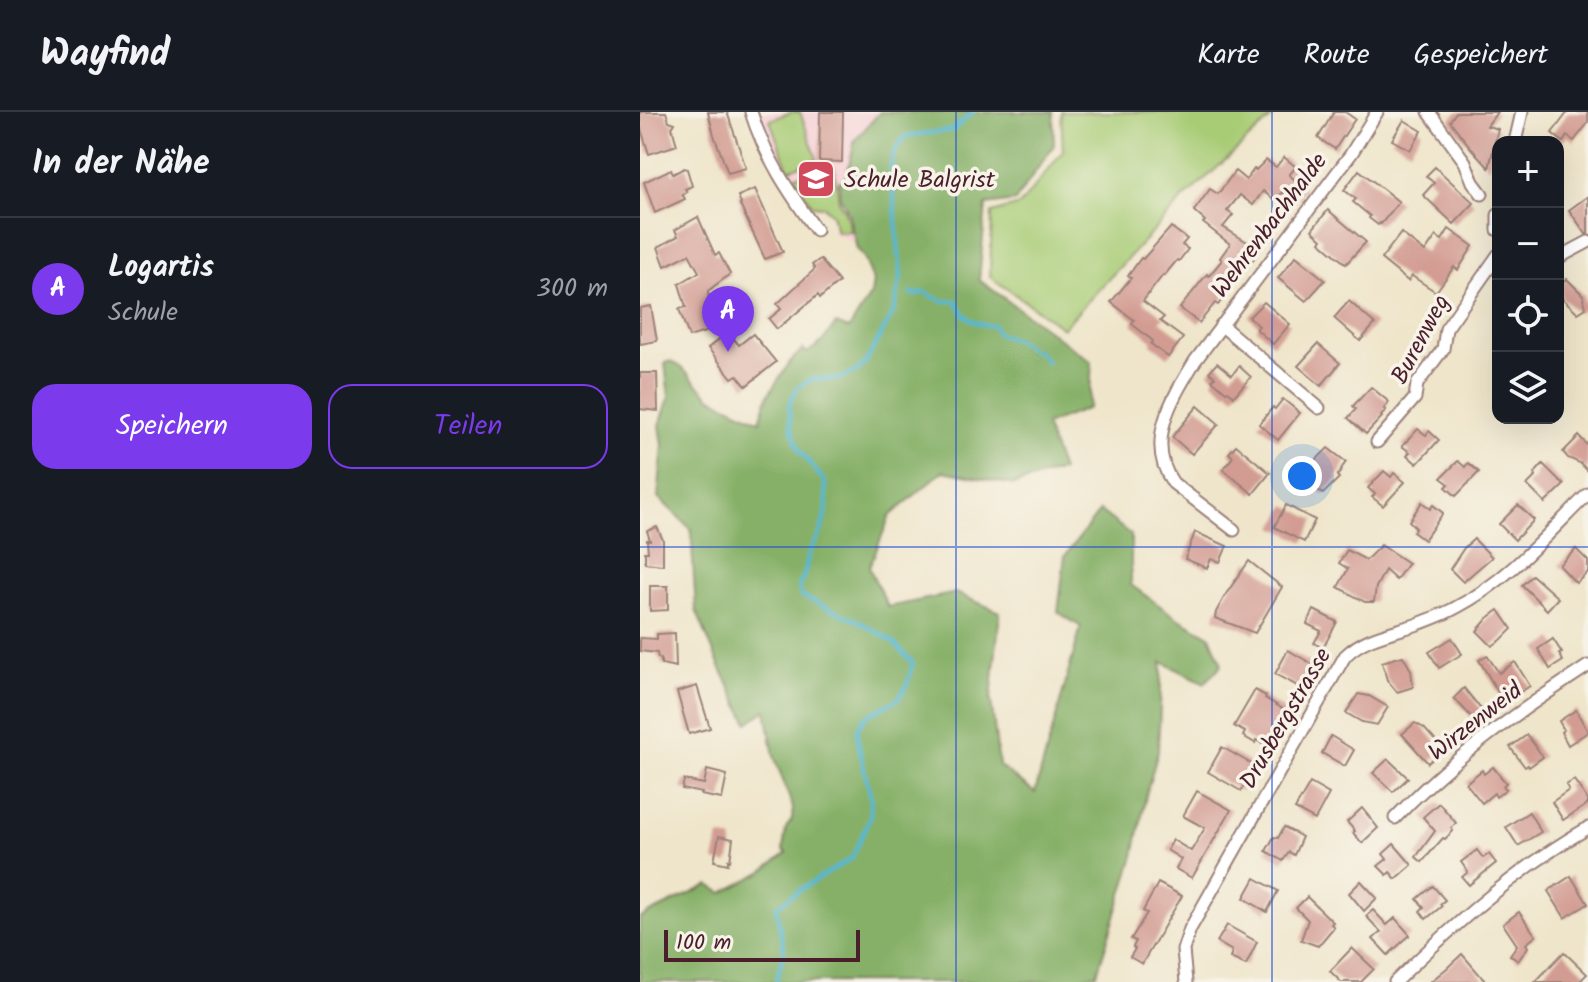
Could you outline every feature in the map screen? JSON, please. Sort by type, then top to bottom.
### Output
[{"type":"street","points":[[751,112],[774,169],[816,230]]},
{"type":"street","name":"Wehrenbachhalde","points":[[1234,530],[1173,483],[1160,453],[1166,416],[1195,361],[1351,154],[1377,112]]},
{"type":"street","points":[[1429,112],[1465,162],[1482,194]]},
{"type":"street","points":[[1516,136],[1522,112]]},
{"type":"street","points":[[1564,255],[1588,242]]},
{"type":"street","name":"Burenweg","points":[[1377,442],[1415,398],[1417,384],[1443,349],[1446,329],[1492,264]]},
{"type":"street","name":"Wehrenbachhalde","points":[[1221,325],[1319,408]]},
{"type":"street","name":"Drusbergstrasse","points":[[1186,982],[1183,950],[1190,929],[1345,656],[1369,639],[1440,615],[1495,584],[1588,494]]},
{"type":"street","name":"Wirzenweid","points":[[1395,818],[1486,736],[1588,666]]},
{"type":"street","points":[[1395,982],[1470,912],[1513,878],[1588,828]]},
{"type":"shaded area","name":"Schule Balgrist","points":[[758,112],[880,112],[855,139],[846,177],[842,203],[848,212],[855,242],[833,233],[830,214],[821,207],[810,208],[774,152]]},
{"type":"green space","points":[[800,112],[817,159],[788,170],[770,120]]},
{"type":"green space","points":[[880,112],[1053,112],[1054,145],[1015,201],[986,205],[979,280],[1092,362],[1089,408],[1045,425],[1062,470],[1014,485],[943,471],[890,516],[869,568],[888,607],[956,593],[1000,612],[991,699],[999,766],[1035,793],[1081,627],[1058,612],[1065,556],[1100,511],[1131,535],[1131,585],[1177,618],[1210,636],[1222,664],[1205,683],[1162,662],[1158,751],[1134,856],[1097,974],[1066,982],[640,982],[640,918],[709,885],[723,893],[762,872],[787,853],[783,850],[793,808],[774,756],[766,710],[748,723],[696,610],[691,529],[658,497],[663,445],[660,425],[669,398],[665,363],[671,361],[681,367],[710,397],[760,421],[768,395],[790,362],[803,349],[807,353],[821,343],[836,324],[849,329],[871,294],[873,282],[865,259],[857,249],[848,212],[840,197],[839,182],[846,177],[855,140]]},
{"type":"green space","points":[[1061,112],[1278,112],[1183,199],[1063,328],[990,277],[992,213],[1020,205],[1063,151]]},
{"type":"green space","points":[[834,166],[839,202],[851,231],[837,232],[832,214],[823,206],[812,205],[793,177],[821,167]]},
{"type":"building","points":[[640,112],[666,112],[669,121],[675,123],[672,128],[677,145],[649,154],[640,126]]},
{"type":"building","points":[[708,112],[727,112],[746,168],[728,173]]},
{"type":"building","points":[[820,112],[843,112],[842,162],[819,161]]},
{"type":"building","points":[[1334,112],[1345,112],[1355,119],[1335,149],[1318,138]]},
{"type":"building","points":[[1456,112],[1497,112],[1487,126],[1498,129],[1496,136],[1492,136],[1489,168],[1471,148],[1450,121]]},
{"type":"building","points":[[1568,112],[1588,112],[1588,123],[1574,141],[1567,136],[1564,140],[1564,136],[1552,133]]},
{"type":"building","points":[[1404,120],[1422,131],[1410,150],[1392,140]]},
{"type":"building","points":[[1284,157],[1296,167],[1289,175],[1305,188],[1295,202],[1282,192],[1273,199],[1263,191],[1253,205],[1240,195],[1227,211],[1233,215],[1223,227],[1260,250],[1245,270],[1240,266],[1224,288],[1228,292],[1199,323],[1180,308],[1222,260],[1220,258],[1230,244],[1203,223],[1205,221],[1194,211],[1210,189],[1218,194],[1235,171],[1246,180],[1266,160],[1276,167]]},
{"type":"building","points":[[1435,167],[1474,203],[1454,224],[1423,195],[1434,183],[1426,176]]},
{"type":"building","points":[[684,168],[692,186],[682,194],[685,199],[655,213],[644,182],[671,169],[673,174]]},
{"type":"building","points":[[1359,170],[1399,202],[1381,224],[1369,218],[1353,202],[1356,199],[1344,190]]},
{"type":"building","points":[[755,189],[783,252],[765,259],[738,196]]},
{"type":"building","points":[[1588,196],[1588,234],[1586,234],[1569,210]]},
{"type":"building","points":[[1328,210],[1366,242],[1346,264],[1320,242],[1322,239],[1312,230]]},
{"type":"building","points":[[698,217],[715,255],[719,253],[730,274],[708,291],[711,330],[689,337],[679,309],[686,307],[679,284],[699,272],[689,254],[665,266],[658,247],[678,236],[675,230]]},
{"type":"building","points":[[1171,227],[1187,239],[1182,245],[1188,249],[1143,301],[1164,317],[1160,321],[1183,338],[1168,357],[1132,324],[1134,320],[1111,302],[1131,278],[1128,276],[1141,258]]},
{"type":"building","points":[[1449,229],[1473,246],[1458,270],[1454,267],[1436,292],[1412,276],[1408,281],[1381,259],[1401,233],[1425,252],[1436,236],[1442,240]]},
{"type":"building","points":[[1296,256],[1325,280],[1306,301],[1278,278]]},
{"type":"building","points":[[820,259],[839,282],[777,329],[769,319],[781,309],[777,304],[815,269],[812,265]]},
{"type":"building","points":[[1567,279],[1583,295],[1586,308],[1578,313],[1564,300],[1564,280]]},
{"type":"building","points":[[1349,301],[1375,324],[1360,341],[1334,318]]},
{"type":"building","points":[[1264,302],[1290,324],[1273,344],[1256,329],[1259,326],[1249,317]]},
{"type":"building","points":[[651,306],[657,341],[640,344],[640,308]]},
{"type":"building","points":[[728,332],[739,345],[753,334],[776,362],[746,386],[737,375],[732,378],[708,348]]},
{"type":"building","points":[[1318,344],[1340,363],[1321,386],[1298,366]]},
{"type":"building","points":[[1217,363],[1232,375],[1239,366],[1251,377],[1234,396],[1212,380],[1215,377],[1209,372]]},
{"type":"building","points":[[640,373],[657,373],[658,411],[640,409]]},
{"type":"building","points":[[1371,387],[1389,402],[1382,417],[1366,434],[1348,418],[1356,409],[1353,406]]},
{"type":"building","points":[[1283,399],[1300,413],[1278,440],[1259,424]]},
{"type":"building","points":[[1198,406],[1219,424],[1192,454],[1172,437]]},
{"type":"building","points":[[1418,429],[1426,435],[1429,431],[1439,440],[1417,464],[1402,446]]},
{"type":"building","points":[[1579,436],[1588,446],[1588,471],[1563,452]]},
{"type":"building","points":[[1236,445],[1270,473],[1253,494],[1223,469],[1233,457],[1229,453]]},
{"type":"building","points":[[1328,448],[1346,462],[1337,476],[1339,478],[1323,494],[1305,479],[1312,469],[1309,467]]},
{"type":"building","points":[[1458,461],[1465,467],[1468,463],[1479,472],[1456,496],[1441,478]]},
{"type":"building","points":[[1543,464],[1564,485],[1545,503],[1527,485]]},
{"type":"building","points":[[1384,471],[1391,477],[1394,473],[1405,482],[1383,506],[1372,497],[1375,494],[1368,488]]},
{"type":"building","points":[[1422,502],[1430,509],[1433,505],[1443,513],[1424,540],[1413,532],[1416,528],[1409,521]]},
{"type":"building","points":[[1286,505],[1315,520],[1304,542],[1274,527]]},
{"type":"building","points":[[1518,505],[1534,520],[1515,540],[1499,524]]},
{"type":"building","points":[[657,527],[663,540],[663,565],[645,563],[647,540],[650,540],[647,531]]},
{"type":"building","points":[[1195,532],[1227,546],[1220,562],[1211,559],[1207,568],[1185,559]]},
{"type":"building","points":[[1474,539],[1492,557],[1463,582],[1450,569]]},
{"type":"building","points":[[1381,545],[1408,563],[1396,580],[1385,570],[1376,587],[1374,602],[1365,602],[1338,587],[1348,569],[1339,563],[1347,550],[1366,560]]},
{"type":"building","points":[[1576,549],[1588,561],[1588,572],[1576,583],[1559,565]]},
{"type":"building","points":[[1249,561],[1282,587],[1255,633],[1215,618],[1226,594]]},
{"type":"building","points":[[1532,575],[1558,598],[1547,610],[1522,585]]},
{"type":"building","points":[[650,586],[668,586],[668,610],[650,611]]},
{"type":"building","points":[[1314,610],[1337,622],[1323,648],[1314,643],[1321,631],[1307,624]]},
{"type":"building","points":[[1499,610],[1512,629],[1492,646],[1477,631]]},
{"type":"building","points":[[675,633],[676,667],[661,664],[657,653],[640,651],[640,638],[657,639],[657,634]]},
{"type":"building","points":[[1452,638],[1462,654],[1439,668],[1429,652]]},
{"type":"building","points":[[1553,639],[1562,653],[1559,654],[1563,661],[1550,669],[1538,649]]},
{"type":"building","points":[[1288,650],[1314,665],[1301,688],[1275,674]]},
{"type":"building","points":[[1487,655],[1499,673],[1515,662],[1530,686],[1504,702],[1479,660]]},
{"type":"building","points":[[1403,656],[1411,670],[1413,687],[1397,692],[1387,680],[1382,662]]},
{"type":"building","points":[[697,686],[710,728],[689,734],[677,692]]},
{"type":"building","points":[[1464,688],[1485,714],[1476,722],[1454,698]]},
{"type":"building","points":[[1255,690],[1290,713],[1283,725],[1280,723],[1267,746],[1243,736],[1245,732],[1234,726]]},
{"type":"building","points":[[1358,694],[1369,696],[1388,707],[1377,725],[1362,722],[1346,713]]},
{"type":"building","points":[[1576,710],[1588,732],[1568,745],[1559,721]]},
{"type":"building","points":[[1415,723],[1424,728],[1441,747],[1428,763],[1402,734]]},
{"type":"building","points":[[1527,735],[1543,757],[1525,767],[1510,747]]},
{"type":"building","points":[[1331,736],[1354,750],[1345,766],[1322,753]]},
{"type":"building","points":[[1222,747],[1255,766],[1241,791],[1208,772]]},
{"type":"building","points":[[1388,759],[1408,778],[1393,792],[1373,773]]},
{"type":"building","points":[[1493,767],[1506,783],[1503,786],[1506,789],[1496,797],[1494,793],[1482,803],[1466,783],[1482,770],[1484,774]]},
{"type":"building","points":[[707,770],[727,775],[722,799],[682,789],[684,780],[704,784]]},
{"type":"building","points":[[1574,780],[1588,804],[1563,820],[1552,802],[1569,790],[1566,785]]},
{"type":"building","points":[[1310,783],[1329,794],[1315,820],[1295,809]]},
{"type":"building","points":[[1197,791],[1231,810],[1192,878],[1176,869],[1181,859],[1167,850],[1173,840],[1191,851],[1205,828],[1183,816]]},
{"type":"building","points":[[1439,803],[1456,823],[1451,828],[1453,831],[1422,862],[1416,857],[1435,831],[1423,817]]},
{"type":"building","points":[[1362,808],[1378,828],[1362,843],[1347,822]]},
{"type":"building","points":[[1529,812],[1541,832],[1518,846],[1506,827]]},
{"type":"building","points":[[1284,827],[1302,837],[1294,855],[1289,852],[1283,861],[1266,851]]},
{"type":"building","points":[[719,836],[733,839],[728,864],[714,861]]},
{"type":"building","points":[[1394,844],[1412,865],[1396,879],[1378,866],[1387,859],[1383,854]]},
{"type":"building","points":[[1477,850],[1483,858],[1489,854],[1496,863],[1469,885],[1462,877],[1468,872],[1461,862]]},
{"type":"building","points":[[1571,876],[1588,904],[1565,918],[1548,891]]},
{"type":"building","points":[[1255,878],[1278,891],[1267,912],[1244,898]]},
{"type":"building","points":[[1361,881],[1377,898],[1364,911],[1349,893]]},
{"type":"building","points":[[1158,883],[1182,896],[1142,964],[1130,957],[1136,941],[1131,939],[1147,913],[1143,911]]},
{"type":"building","points":[[1433,886],[1445,900],[1426,919],[1420,911],[1424,907],[1417,899]]},
{"type":"building","points":[[1307,897],[1333,922],[1334,927],[1318,946],[1301,940],[1308,920],[1296,908]]},
{"type":"building","points":[[1373,910],[1387,925],[1395,918],[1410,935],[1388,955],[1373,939],[1381,932],[1366,916]]},
{"type":"building","points":[[1519,912],[1536,936],[1526,944],[1528,947],[1518,961],[1510,955],[1517,945],[1503,924]]},
{"type":"building","points":[[1227,925],[1257,942],[1246,965],[1230,958],[1232,951],[1217,942]]},
{"type":"building","points":[[1352,948],[1374,969],[1361,982],[1341,982],[1330,971]]},
{"type":"building","points":[[1564,952],[1587,974],[1579,982],[1535,982]]},
{"type":"building","points":[[1462,954],[1486,982],[1430,982],[1447,968]]},
{"type":"waterway","points":[[776,982],[784,951],[776,907],[852,858],[870,817],[871,798],[857,731],[864,718],[898,699],[907,685],[913,663],[892,641],[858,621],[801,596],[799,587],[827,507],[825,482],[799,450],[791,427],[789,405],[797,388],[812,379],[839,379],[857,371],[866,362],[894,311],[901,276],[891,165],[894,152],[905,136],[953,130],[973,112]]},
{"type":"waterway","points":[[911,293],[924,292],[942,301],[956,301],[971,320],[994,326],[997,333],[1039,352],[1047,362]]},
{"type":"place","name":"Schule Balgrist","points":[[816,179]]},
{"type":"place","name":"Logartis","points":[[728,352]]}]
